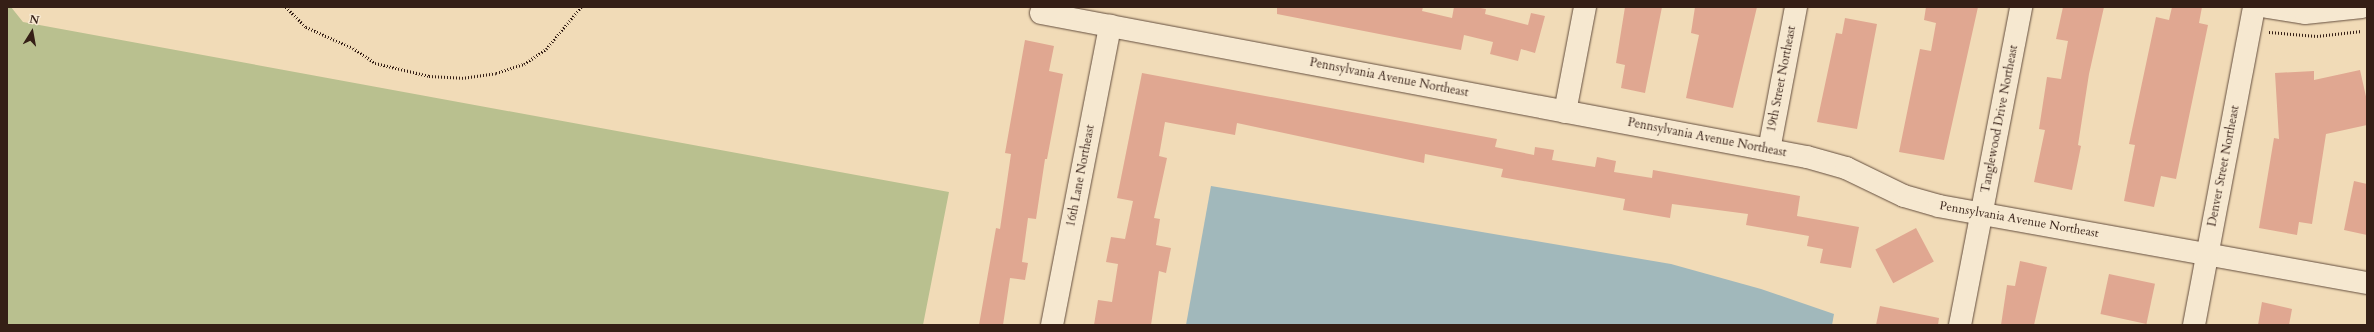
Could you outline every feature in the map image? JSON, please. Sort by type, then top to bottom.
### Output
[{"type":"street","points":[[1565,112],[1584,7]]},
{"type":"street","name":"19th Street Northeast","points":[[1769,150],[1796,7]]},
{"type":"street","name":"Tanglewood Drive Northeast","points":[[1960,325],[1983,212],[2021,7]]},
{"type":"street","name":"Denver Street Northeast","points":[[2194,325],[2254,7]]},
{"type":"street","points":[[2266,7],[2305,13],[2362,7]]},
{"type":"street","name":"Pennsylvania Avenue Northeast","points":[[1041,12],[1769,150],[1846,168],[1904,196],[2208,255],[2367,283]]},
{"type":"street","name":"16th Lane Northeast","points":[[1052,325],[1110,26]]},
{"type":"path","points":[[286,7],[306,27],[353,48],[375,63],[429,76],[462,78],[496,73],[524,64],[546,49],[581,7]]},
{"type":"green space","points":[[7,7],[11,7],[23,22],[949,192],[923,325],[7,325]]},
{"type":"water","points":[[1211,186],[1671,264],[1761,289],[1834,314],[1832,325],[1186,325]]},
{"type":"building","points":[[1277,7],[1423,7],[1422,11],[1452,18],[1454,7],[1475,7],[1486,9],[1485,14],[1528,25],[1531,13],[1545,16],[1535,53],[1521,49],[1518,61],[1490,54],[1493,42],[1464,35],[1461,50],[1277,14]]},
{"type":"building","points":[[1625,7],[1662,7],[1645,93],[1621,88],[1625,65],[1616,63]]},
{"type":"building","points":[[1695,7],[1757,7],[1733,108],[1686,98],[1699,35],[1691,33]]},
{"type":"building","points":[[1926,7],[1978,7],[1944,160],[1899,152],[1920,49],[1931,51],[1936,23],[1924,20]]},
{"type":"building","points":[[2063,7],[2104,7],[2089,74],[2078,145],[2081,146],[2072,190],[2034,182],[2045,130],[2039,129],[2047,77],[2061,79],[2068,41],[2056,39]]},
{"type":"building","points":[[2172,7],[2202,7],[2199,23],[2208,25],[2176,179],[2161,176],[2154,207],[2124,201],[2135,145],[2129,144],[2156,17],[2169,20]]},
{"type":"building","points":[[1845,18],[1877,24],[1857,129],[1817,122],[1836,33],[1842,34]]},
{"type":"building","points":[[1025,40],[1054,46],[1049,71],[1063,74],[1047,159],[1045,159],[1036,219],[1028,218],[1022,262],[1028,263],[1025,280],[1010,278],[1003,325],[979,325],[996,228],[1000,229],[1011,154],[1005,153]]},
{"type":"building","points":[[2360,70],[2367,101],[2367,125],[2326,134],[2312,224],[2299,222],[2297,235],[2259,228],[2274,138],[2279,139],[2275,73],[2314,71],[2314,80]]},
{"type":"building","points":[[1142,73],[1497,139],[1495,147],[1534,155],[1535,147],[1554,150],[1552,160],[1595,167],[1597,157],[1616,161],[1614,172],[1652,178],[1653,170],[1800,196],[1797,216],[1859,227],[1851,268],[1820,263],[1823,249],[1807,246],[1809,236],[1746,225],[1748,214],[1672,204],[1670,218],[1623,210],[1625,199],[1501,177],[1503,169],[1425,154],[1424,163],[1237,123],[1235,135],[1165,122],[1159,156],[1167,158],[1154,218],[1160,219],[1156,245],[1171,248],[1166,273],[1159,271],[1151,325],[1094,325],[1098,300],[1112,302],[1118,264],[1106,262],[1111,237],[1125,239],[1133,201],[1117,198]]},
{"type":"building","points":[[2354,181],[2367,184],[2367,235],[2344,230]]},
{"type":"building","points":[[1916,228],[1934,262],[1893,283],[1875,250]]},
{"type":"building","points":[[2020,261],[2047,267],[2034,325],[2001,325],[2007,285],[2015,286]]},
{"type":"building","points":[[2109,274],[2155,284],[2146,324],[2100,314]]},
{"type":"building","points":[[2262,302],[2292,309],[2289,325],[2258,325]]},
{"type":"building","points":[[1880,306],[1939,318],[1938,325],[1876,325]]}]
